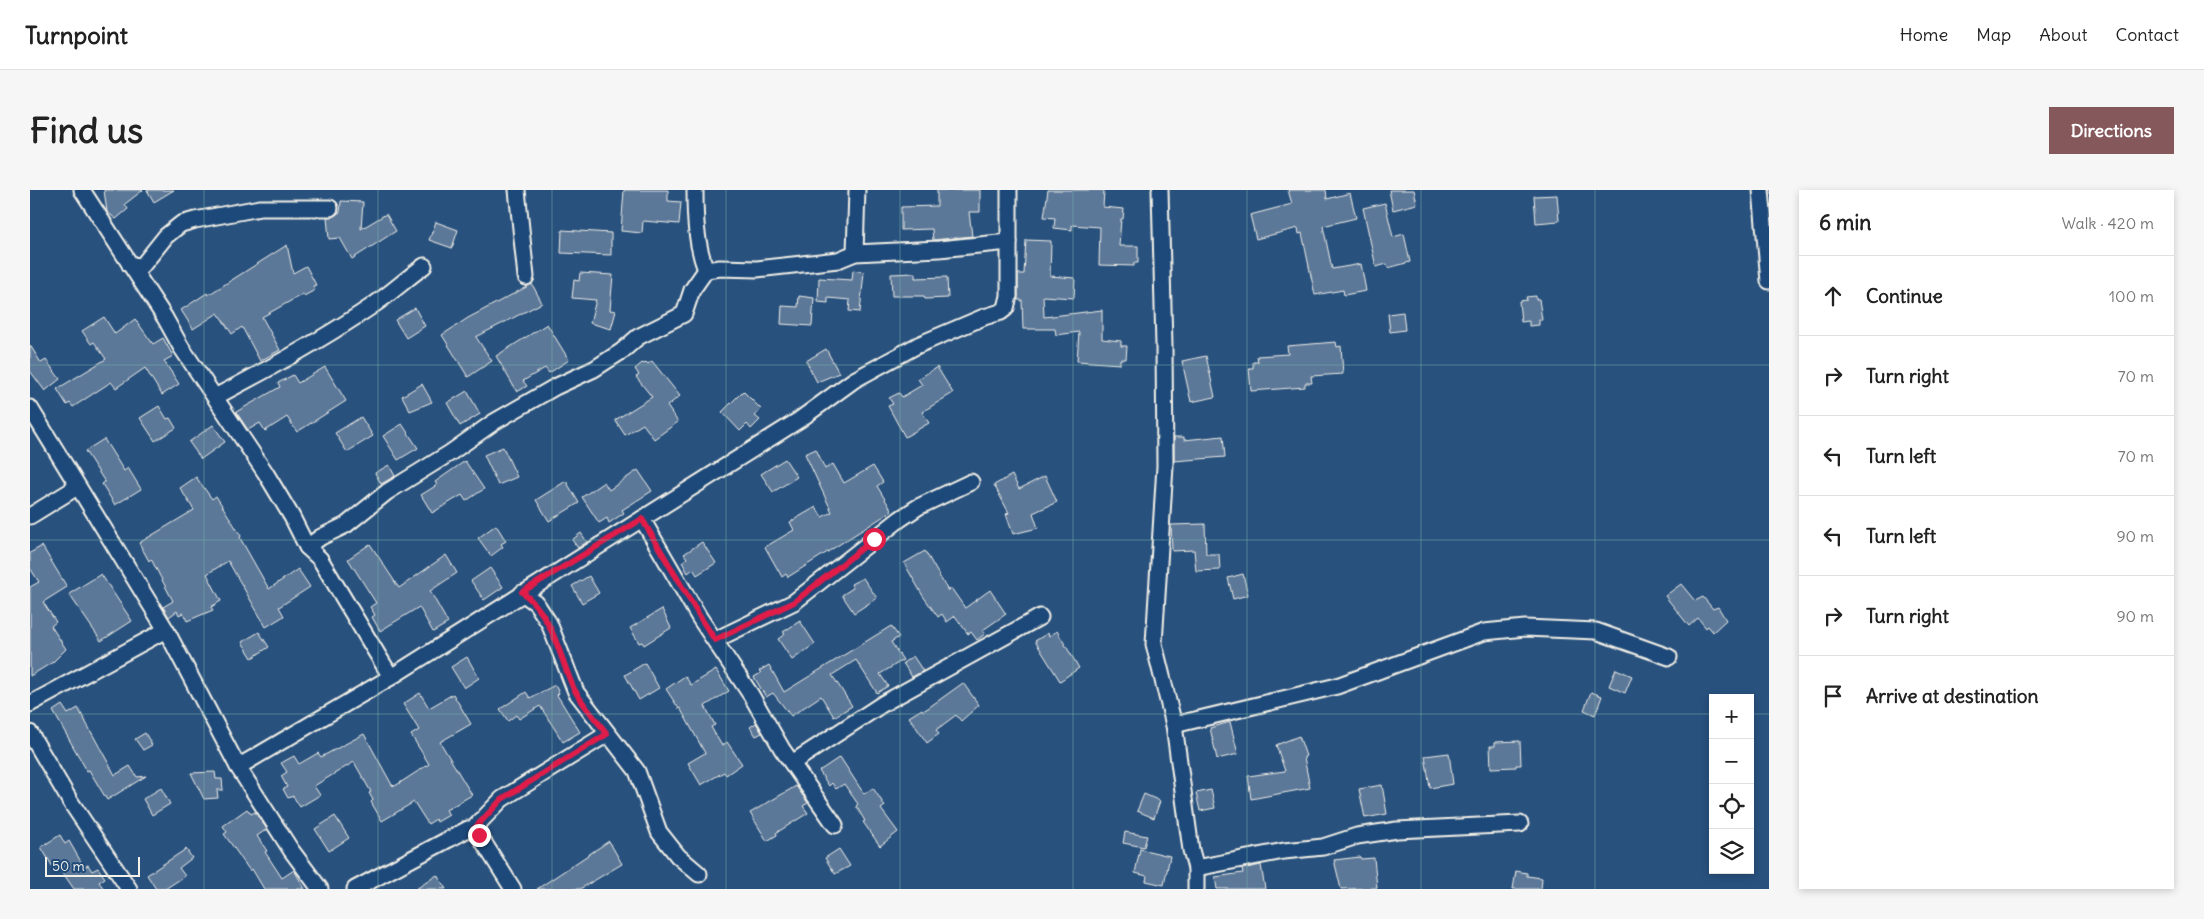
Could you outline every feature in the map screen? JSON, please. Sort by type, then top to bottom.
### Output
[{"type":"street","points":[[82,190],[165,318],[181,347],[265,472],[292,517],[307,547],[320,558],[391,677]]},
{"type":"street","points":[[517,190],[526,277]]},
{"type":"street","points":[[694,190],[695,222],[701,258],[706,270]]},
{"type":"street","points":[[855,252],[857,190]]},
{"type":"street","points":[[238,767],[391,677],[522,592],[799,420],[854,380],[918,345],[984,317],[1001,312],[1006,308],[1010,296],[1009,190]]},
{"type":"street","points":[[1160,190],[1165,466],[1154,644],[1160,675],[1174,724],[1190,842],[1196,868],[1196,889]]},
{"type":"street","points":[[1761,190],[1769,281]]},
{"type":"street","points":[[130,265],[142,266],[166,236],[181,224],[195,220],[260,208],[330,208]]},
{"type":"street","points":[[307,547],[321,537],[346,525],[387,492],[450,453],[494,422],[554,387],[594,368],[622,351],[638,337],[684,314],[692,290],[706,270],[720,268],[757,269],[838,260],[855,252],[939,249],[1009,242]]},
{"type":"street","points":[[215,397],[277,365],[330,334],[374,305],[424,266]]},
{"type":"street","points":[[30,408],[166,630],[238,767],[291,850],[320,889]]},
{"type":"street","points":[[715,640],[794,602],[900,519],[918,507],[971,482]]},
{"type":"street","points":[[30,516],[77,487]]},
{"type":"street","points":[[642,519],[700,617],[792,763],[835,825]]},
{"type":"street","points":[[522,592],[536,603],[549,623],[573,686],[607,734],[630,759],[642,779],[659,832],[678,856],[699,874]]},
{"type":"street","points":[[792,763],[884,703],[1040,616]]},
{"type":"street","points":[[1174,724],[1337,686],[1484,632],[1526,628],[1596,630],[1668,657]]},
{"type":"street","points":[[30,704],[166,630]]},
{"type":"street","points":[[30,733],[70,801],[129,889]]},
{"type":"street","points":[[473,830],[502,799],[607,734]]},
{"type":"street","points":[[1196,868],[1284,851],[1323,848],[1357,836],[1397,830],[1520,824]]},
{"type":"street","points":[[355,889],[464,830],[473,830],[479,835],[513,889]]},
{"type":"building","points":[[104,190],[143,190],[125,204],[128,209],[116,219],[107,212]]},
{"type":"building","points":[[147,190],[174,190],[154,202]]},
{"type":"building","points":[[624,190],[668,190],[668,201],[681,202],[679,224],[643,221],[642,233],[621,231]]},
{"type":"building","points":[[937,190],[980,190],[980,212],[969,212],[972,236],[933,240],[932,229],[901,230],[901,207],[937,206]]},
{"type":"building","points":[[1048,190],[1104,190],[1103,207],[1124,209],[1123,219],[1121,219],[1119,246],[1138,246],[1138,263],[1134,263],[1134,266],[1099,265],[1100,227],[1072,225],[1072,230],[1054,228],[1055,218],[1044,217]]},
{"type":"building","points":[[1288,190],[1326,190],[1327,199],[1350,193],[1356,218],[1323,226],[1332,269],[1361,264],[1366,291],[1344,295],[1343,290],[1315,295],[1302,233],[1299,234],[1298,228],[1256,239],[1250,215],[1292,204]]},
{"type":"building","points":[[1389,190],[1414,190],[1417,204],[1393,210]]},
{"type":"building","points":[[1557,195],[1559,221],[1536,223],[1534,196]]},
{"type":"building","points":[[341,201],[363,202],[361,229],[386,214],[396,231],[352,259],[340,238],[329,239],[327,217],[334,216],[340,212]]},
{"type":"building","points":[[1385,203],[1393,237],[1404,234],[1410,262],[1388,268],[1387,264],[1376,267],[1363,208]]},
{"type":"building","points":[[436,222],[458,230],[452,248],[429,240]]},
{"type":"building","points":[[562,230],[611,233],[611,255],[561,253]]},
{"type":"building","points":[[1026,240],[1051,241],[1050,276],[1075,278],[1074,298],[1043,296],[1044,317],[1102,310],[1102,339],[1121,341],[1121,346],[1127,346],[1126,359],[1120,359],[1120,364],[1077,361],[1079,332],[1056,335],[1055,329],[1023,329],[1022,300],[1018,300],[1018,274],[1024,274]]},
{"type":"building","points":[[287,245],[293,273],[306,266],[316,285],[313,286],[315,290],[304,296],[303,294],[262,317],[280,350],[260,361],[242,327],[232,334],[218,313],[193,329],[181,310]]},
{"type":"building","points":[[853,270],[864,272],[860,312],[849,311],[850,300],[828,298],[828,303],[818,302],[819,278],[852,280]]},
{"type":"building","points":[[580,273],[613,275],[610,310],[616,311],[611,329],[590,323],[596,300],[572,298],[574,280],[579,281]]},
{"type":"building","points":[[915,273],[915,278],[947,277],[948,298],[925,299],[924,296],[892,296],[891,274]]},
{"type":"building","points":[[532,284],[542,303],[476,337],[492,361],[468,377],[442,335],[468,318]]},
{"type":"building","points":[[799,296],[814,298],[812,326],[781,324],[782,306],[798,307]]},
{"type":"building","points":[[1536,296],[1536,299],[1539,299],[1542,320],[1539,320],[1539,325],[1529,326],[1529,321],[1521,322],[1519,301],[1527,300],[1526,297]]},
{"type":"building","points":[[415,308],[425,326],[406,338],[395,320]]},
{"type":"building","points":[[1403,312],[1405,330],[1390,332],[1388,314]]},
{"type":"building","points":[[104,317],[115,334],[135,319],[153,344],[163,338],[173,356],[164,361],[179,384],[162,395],[145,368],[116,388],[111,382],[73,407],[70,403],[67,405],[57,389],[106,359],[94,342],[91,344],[82,331]]},
{"type":"building","points":[[547,324],[569,360],[549,373],[545,368],[523,381],[527,386],[517,392],[496,356]]},
{"type":"building","points":[[1336,342],[1337,347],[1341,346],[1343,374],[1311,376],[1312,383],[1305,383],[1305,387],[1251,391],[1249,368],[1253,368],[1253,362],[1258,362],[1257,356],[1288,354],[1287,346]]},
{"type":"building","points":[[30,345],[41,363],[46,360],[60,379],[45,391],[30,371]]},
{"type":"building","points":[[826,349],[839,373],[817,382],[806,361]]},
{"type":"building","points":[[1206,356],[1215,397],[1191,402],[1182,361]]},
{"type":"building","points":[[652,361],[680,396],[667,406],[678,422],[654,439],[643,424],[625,435],[615,420],[652,397],[636,377],[639,375],[635,369],[642,363],[646,362],[648,364]]},
{"type":"building","points":[[325,367],[346,401],[297,432],[287,417],[265,431],[260,423],[248,430],[236,412],[280,387],[278,383],[293,375],[298,383]]},
{"type":"building","points":[[937,367],[953,393],[922,412],[929,423],[905,437],[888,406],[893,404],[889,398],[899,393],[902,397],[922,385],[918,379]]},
{"type":"building","points":[[422,384],[432,402],[410,411],[402,396]]},
{"type":"building","points":[[467,391],[480,414],[460,426],[447,403]]},
{"type":"building","points":[[743,391],[761,409],[755,416],[760,420],[751,429],[747,424],[740,431],[722,412]]},
{"type":"building","points":[[159,406],[167,419],[170,418],[176,428],[155,441],[140,418]]},
{"type":"building","points":[[361,417],[373,436],[347,452],[335,433]]},
{"type":"building","points":[[402,424],[418,448],[398,460],[383,436]]},
{"type":"building","points":[[213,425],[225,442],[201,459],[189,442]]},
{"type":"building","points":[[1223,436],[1225,457],[1174,461],[1174,437],[1184,437],[1184,440]]},
{"type":"building","points":[[104,439],[124,471],[128,468],[141,489],[115,505],[102,484],[105,482],[85,451]]},
{"type":"building","points":[[503,447],[517,477],[498,485],[484,455]]},
{"type":"building","points":[[816,449],[825,469],[833,464],[844,483],[873,466],[883,482],[877,486],[892,511],[788,577],[786,574],[782,577],[765,547],[794,530],[790,522],[816,507],[822,517],[832,512],[805,454]]},
{"type":"building","points":[[785,459],[797,477],[773,492],[761,474]]},
{"type":"building","points":[[465,461],[484,489],[466,501],[462,495],[432,513],[421,495],[437,485],[435,482]]},
{"type":"building","points":[[389,465],[395,476],[381,484],[375,473]]},
{"type":"building","points":[[638,470],[652,491],[622,510],[624,513],[609,523],[607,518],[599,523],[582,497],[604,482],[609,490]]},
{"type":"building","points":[[1012,475],[1019,489],[1045,476],[1057,502],[1033,513],[1038,528],[1013,534],[1006,514],[1009,513],[994,485]]},
{"type":"building","points":[[196,477],[212,499],[216,496],[241,536],[240,538],[269,589],[298,569],[310,587],[279,607],[284,616],[266,627],[228,561],[207,574],[221,601],[211,607],[213,610],[187,621],[183,613],[179,615],[177,611],[169,617],[163,607],[173,601],[151,559],[149,561],[139,543],[194,510],[180,488]]},
{"type":"building","points":[[566,481],[579,503],[549,521],[536,500]]},
{"type":"building","points":[[1205,524],[1206,554],[1219,554],[1220,570],[1196,571],[1194,550],[1172,551],[1171,525]]},
{"type":"building","points":[[496,525],[506,541],[501,544],[503,547],[491,556],[478,538]]},
{"type":"building","points":[[581,533],[587,542],[578,548],[572,540]]},
{"type":"building","points":[[702,542],[716,563],[697,575],[693,569],[688,573],[682,562],[687,558],[684,554]]},
{"type":"building","points":[[370,544],[399,588],[446,555],[457,573],[430,591],[448,623],[433,632],[419,607],[380,631],[372,617],[375,615],[370,607],[376,603],[348,559]]},
{"type":"building","points":[[42,546],[67,587],[43,602],[56,622],[51,626],[66,649],[53,662],[30,676],[30,587],[39,582],[30,568],[30,553]]},
{"type":"building","points":[[925,551],[948,591],[951,588],[965,608],[990,590],[1006,614],[983,630],[985,634],[977,640],[971,632],[968,634],[955,616],[947,622],[942,614],[938,617],[923,596],[904,563]]},
{"type":"building","points":[[490,568],[503,587],[484,600],[471,581]]},
{"type":"building","points":[[101,574],[132,621],[101,641],[69,594]]},
{"type":"building","points":[[1243,574],[1248,595],[1233,599],[1228,578]]},
{"type":"building","points":[[589,576],[599,593],[582,603],[572,586]]},
{"type":"building","points":[[863,578],[877,598],[854,613],[842,595],[853,588],[851,584]]},
{"type":"building","points":[[1681,584],[1695,601],[1703,597],[1713,609],[1718,607],[1726,620],[1713,632],[1708,626],[1706,628],[1698,618],[1689,626],[1665,596]]},
{"type":"building","points":[[662,609],[671,628],[644,645],[642,642],[639,643],[630,628]]},
{"type":"building","points":[[800,621],[815,644],[792,660],[778,639],[785,634],[783,632]]},
{"type":"building","points":[[891,626],[899,637],[891,642],[903,660],[880,674],[888,686],[877,693],[856,660],[832,675],[852,706],[834,717],[821,696],[791,716],[773,693],[766,697],[754,677],[761,673],[759,671],[769,665],[784,692]]},
{"type":"building","points":[[1057,631],[1079,668],[1060,681],[1035,641],[1048,633],[1049,636]]},
{"type":"building","points":[[259,632],[269,647],[252,658],[242,642]]},
{"type":"building","points":[[913,656],[923,671],[912,677],[903,663]]},
{"type":"building","points":[[467,657],[479,678],[464,688],[451,667]]},
{"type":"building","points":[[645,663],[659,688],[639,700],[625,675]]},
{"type":"building","points":[[1616,669],[1632,676],[1625,693],[1609,686]]},
{"type":"building","points":[[716,670],[729,691],[705,706],[715,725],[711,727],[722,746],[727,742],[742,764],[726,775],[724,772],[701,785],[688,763],[705,753],[680,708],[666,689],[685,676],[691,685]]},
{"type":"building","points":[[963,683],[979,705],[961,721],[956,715],[936,730],[939,734],[927,743],[909,717],[922,709],[923,711],[928,708]]},
{"type":"building","points":[[555,685],[559,693],[557,695],[580,732],[563,742],[540,706],[519,719],[516,715],[508,721],[500,709],[526,692],[530,698]]},
{"type":"building","points":[[1591,692],[1602,696],[1595,715],[1584,710]]},
{"type":"building","points":[[420,693],[429,708],[453,694],[471,724],[440,742],[472,795],[446,810],[449,815],[437,822],[436,819],[428,824],[414,802],[382,821],[371,802],[373,800],[369,793],[371,792],[354,762],[314,786],[320,795],[300,807],[293,796],[288,798],[283,789],[287,787],[281,776],[287,772],[281,763],[294,756],[299,764],[318,753],[321,757],[364,734],[392,785],[395,786],[429,764],[411,735],[419,730],[403,704]]},
{"type":"building","points":[[62,705],[68,714],[78,708],[115,775],[130,766],[137,777],[146,776],[107,800],[89,770],[87,771],[53,711]]},
{"type":"building","points":[[1230,722],[1238,754],[1217,759],[1210,728]]},
{"type":"building","points":[[756,723],[762,733],[756,736],[750,727]]},
{"type":"building","points":[[145,733],[152,745],[143,750],[135,739]]},
{"type":"building","points":[[1299,736],[1306,756],[1304,757],[1310,788],[1251,799],[1248,776],[1285,771],[1276,745]]},
{"type":"building","points":[[1520,741],[1521,765],[1491,768],[1490,746],[1495,746],[1495,742]]},
{"type":"building","points":[[1449,753],[1453,784],[1430,788],[1425,756]]},
{"type":"building","points":[[840,757],[864,794],[873,788],[885,806],[881,809],[898,832],[880,846],[863,822],[865,821],[856,806],[858,804],[844,784],[836,789],[832,783],[829,786],[819,771]]},
{"type":"building","points":[[215,772],[216,779],[222,779],[223,790],[217,790],[218,798],[204,799],[191,773]]},
{"type":"building","points":[[1382,785],[1387,814],[1365,818],[1359,789]]},
{"type":"building","points":[[796,786],[808,803],[803,806],[808,813],[776,833],[777,835],[767,841],[750,813]]},
{"type":"building","points":[[161,788],[170,804],[152,815],[143,799]]},
{"type":"building","points":[[1211,790],[1215,808],[1200,811],[1196,793]]},
{"type":"building","points":[[1144,794],[1160,801],[1154,818],[1137,811]]},
{"type":"building","points":[[247,809],[251,814],[255,812],[267,829],[257,836],[282,878],[294,870],[305,889],[264,889],[252,869],[250,871],[224,834],[227,832],[223,826]]},
{"type":"building","points":[[335,816],[349,838],[329,851],[315,829]]},
{"type":"building","points":[[1125,832],[1147,836],[1144,847],[1123,843]]},
{"type":"building","points":[[60,835],[65,844],[69,841],[84,867],[88,865],[92,871],[98,868],[105,878],[99,882],[104,889],[74,889],[58,866],[54,869],[41,847]]},
{"type":"building","points":[[609,841],[622,864],[580,889],[537,889]]},
{"type":"building","points":[[186,849],[192,858],[179,868],[185,876],[165,889],[156,889],[147,875]]},
{"type":"building","points":[[839,849],[850,866],[835,874],[825,858]]},
{"type":"building","points":[[1140,849],[1170,856],[1164,885],[1146,881],[1147,876],[1135,873]]},
{"type":"building","points":[[1360,857],[1361,859],[1374,858],[1377,888],[1341,889],[1334,860]]},
{"type":"building","points":[[1261,865],[1265,889],[1217,889],[1215,877],[1243,873],[1242,869]]},
{"type":"building","points":[[1516,871],[1527,873],[1527,876],[1542,878],[1541,889],[1513,889]]},
{"type":"building","points":[[437,875],[446,889],[416,889]]},
{"type":"route","points":[[479,835],[473,830],[502,799],[607,734],[576,692],[549,623],[536,603],[522,592],[642,519],[715,640],[794,602],[874,539]]}]
